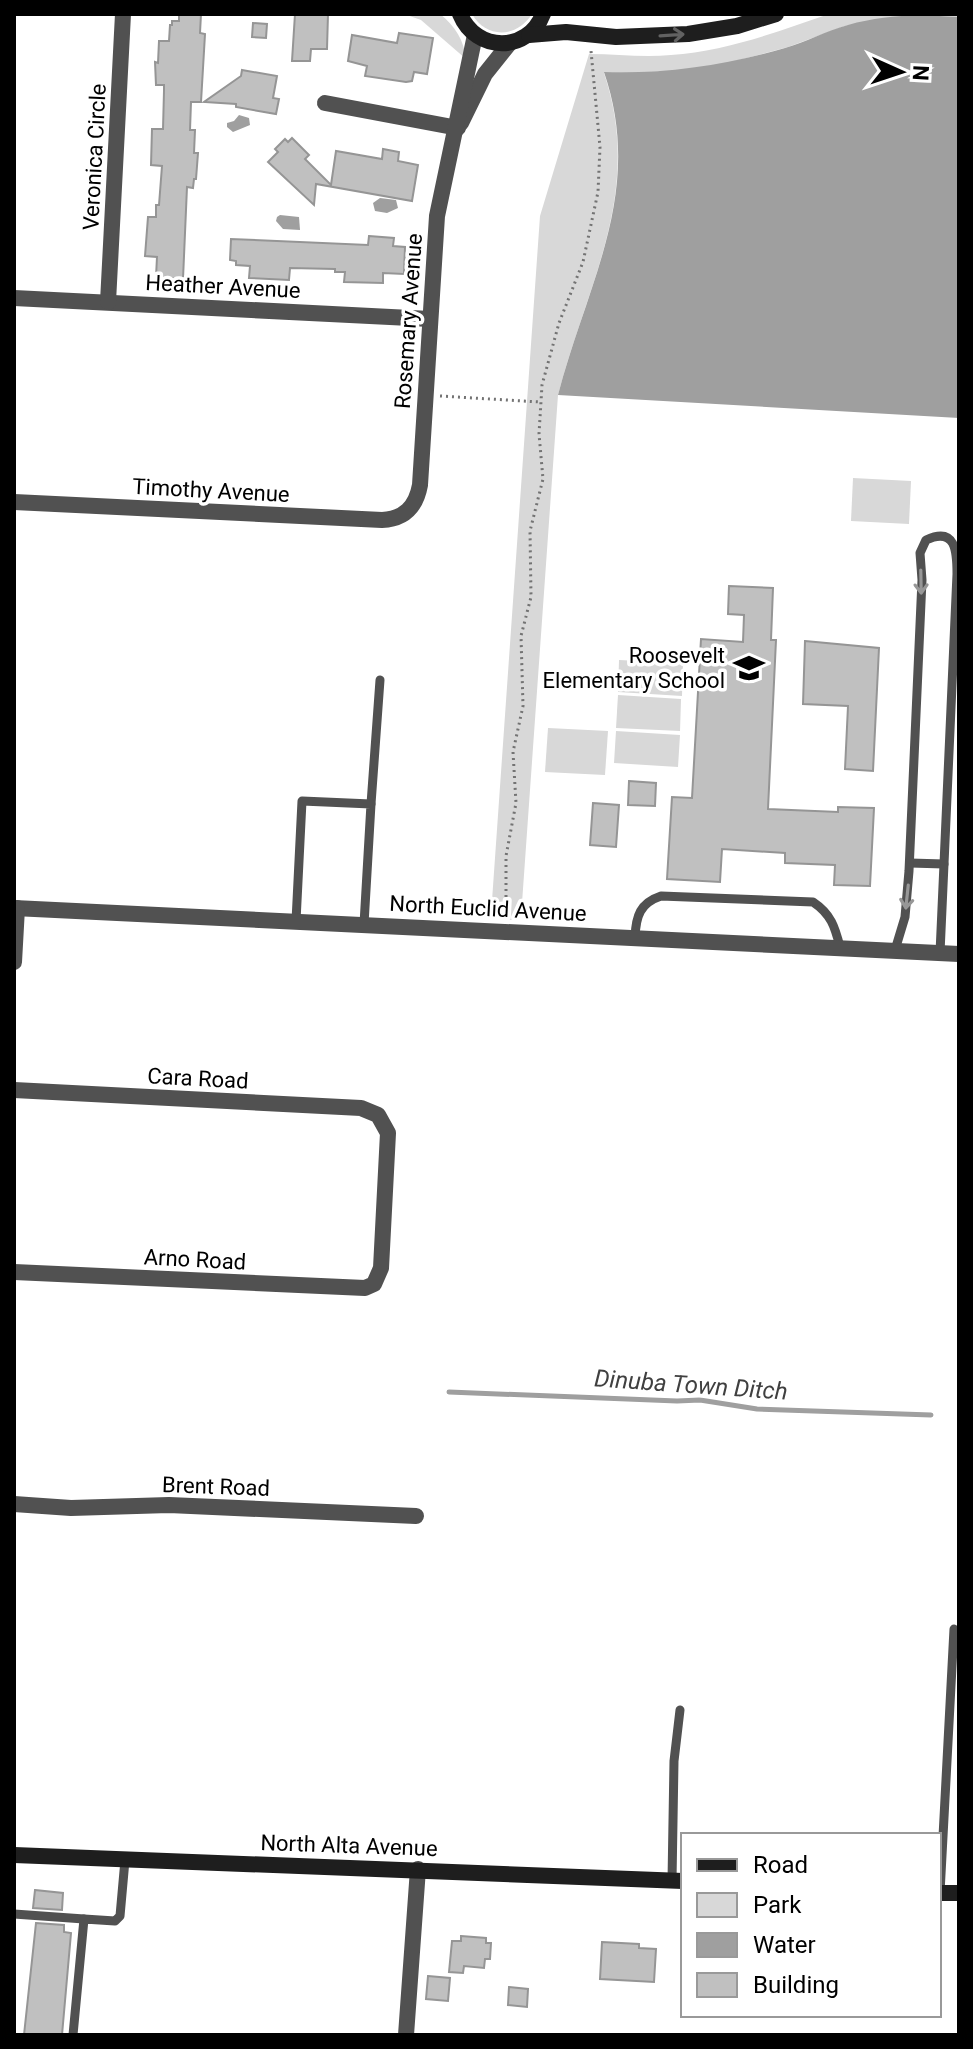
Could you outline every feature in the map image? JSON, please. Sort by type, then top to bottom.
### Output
[{"type":"main road","points":[[460,14],[475,35],[490,43],[509,44],[529,35],[566,32],[638,37],[688,34],[737,26],[776,14]]},
{"type":"main road","points":[[529,35],[543,14]]},
{"type":"main road","name":"North Alta Avenue","points":[[14,1855],[678,1881]]},
{"type":"street","name":"Veronica Circle","points":[[108,302],[123,14]]},
{"type":"street","name":"Rosemary Avenue","points":[[404,514],[411,509],[418,494],[437,216],[458,128],[475,35]]},
{"type":"street","name":"Rosemary Avenue","points":[[458,128],[485,74],[509,44]]},
{"type":"street","points":[[325,103],[458,128]]},
{"type":"street","name":"Heather Avenue","points":[[14,298],[430,319]]},
{"type":"street","name":"Timothy Avenue","points":[[14,502],[382,520],[404,514]]},
{"type":"street","points":[[14,962],[15,908]]},
{"type":"street","name":"North Euclid Avenue","points":[[15,908],[959,954]]},
{"type":"street","name":"Cara Road","points":[[14,1090],[361,1108],[378,1115],[388,1133],[381,1268],[374,1284]]},
{"type":"street","name":"Arno Road","points":[[14,1272],[358,1289],[374,1284]]},
{"type":"street","name":"Brent Road","points":[[14,1504],[71,1508],[169,1505],[416,1516]]},
{"type":"street","points":[[406,2035],[418,1869]]},
{"type":"lane","points":[[895,950],[905,917],[910,863],[922,580],[920,553],[926,540],[942,536],[950,539],[956,547],[957,574],[940,953]]},
{"type":"lane","points":[[364,924],[380,680]]},
{"type":"lane","points":[[296,921],[302,801],[371,804]]},
{"type":"lane","points":[[910,863],[944,864]]},
{"type":"lane","points":[[635,937],[638,912],[650,900],[661,896],[813,902],[825,910],[834,923],[840,947]]},
{"type":"lane","points":[[941,1874],[954,1629]]},
{"type":"lane","points":[[678,1881],[674,1761],[680,1710]]},
{"type":"lane","points":[[14,1914],[115,1921],[120,1916],[125,1860]]},
{"type":"lane","points":[[73,2035],[84,1919]]},
{"type":"path","points":[[506,915],[506,856],[516,803],[513,752],[523,706],[521,636],[530,606],[530,531],[543,474],[540,402],[549,355],[583,262],[598,192],[599,129],[591,65],[594,35]]},
{"type":"path","points":[[426,395],[540,402]]},
{"type":"green space","points":[[404,14],[440,14],[458,34],[466,59],[421,20]]},
{"type":"green space","points":[[472,14],[532,14],[518,28],[502,32],[485,28]]},
{"type":"green space","points":[[829,14],[959,14],[959,17],[920,15],[845,26],[788,47],[724,64],[677,71],[604,73],[615,117],[618,158],[615,198],[596,276],[558,395],[521,917],[511,920],[491,915],[540,216],[589,54],[651,56],[691,53],[751,40]]},
{"type":"green space","points":[[853,478],[911,481],[909,524],[851,521]]},
{"type":"green space","points":[[619,660],[683,663],[682,696],[618,692]]},
{"type":"green space","points":[[618,695],[681,699],[680,731],[616,728]]},
{"type":"green space","points":[[548,728],[608,731],[605,775],[545,772]]},
{"type":"green space","points":[[616,731],[680,735],[678,767],[614,763]]},
{"type":"water","points":[[920,15],[959,17],[959,418],[558,395],[596,275],[615,197],[618,157],[615,116],[604,72],[673,70],[718,64],[785,48],[857,23]]},
{"type":"water","points":[[239,115],[249,118],[250,125],[233,132],[227,123]]},
{"type":"water","points":[[380,198],[396,200],[398,208],[387,213],[375,211],[373,203]]},
{"type":"water","points":[[280,215],[299,217],[300,230],[283,229],[276,221]]},
{"type":"building","points":[[179,14],[201,14],[200,33],[205,34],[201,102],[191,102],[190,130],[195,130],[194,153],[198,153],[196,179],[193,188],[187,187],[183,279],[156,277],[157,257],[145,256],[148,217],[156,217],[156,205],[159,205],[162,166],[151,165],[152,129],[163,129],[164,85],[156,85],[155,62],[158,63],[159,41],[169,41],[170,25],[172,21],[179,21]]},
{"type":"building","points":[[295,14],[328,14],[327,49],[311,49],[310,61],[292,61]]},
{"type":"building","points":[[253,23],[267,24],[266,38],[252,37]]},
{"type":"building","points":[[399,33],[433,38],[427,74],[414,72],[412,81],[406,82],[365,76],[367,66],[348,61],[352,35],[397,43]]},
{"type":"building","points":[[242,70],[277,76],[273,98],[279,99],[276,114],[236,107],[236,104],[204,102],[241,76]]},
{"type":"building","points":[[292,138],[309,155],[305,159],[331,185],[336,151],[382,159],[383,149],[399,152],[398,161],[418,165],[412,201],[316,184],[314,205],[268,162],[285,139],[288,142]]},
{"type":"building","points":[[369,236],[394,238],[393,246],[405,247],[404,274],[383,273],[383,283],[344,282],[345,272],[335,272],[335,269],[290,268],[289,280],[249,278],[250,266],[236,265],[236,261],[230,260],[231,239],[368,245]]},
{"type":"building","points":[[729,586],[773,588],[771,640],[776,640],[768,809],[838,812],[838,807],[874,808],[870,886],[834,885],[835,865],[785,863],[785,853],[722,849],[720,882],[667,879],[672,797],[692,798],[701,639],[743,642],[744,615],[728,614]]},
{"type":"building","points":[[805,641],[879,648],[873,771],[845,769],[848,706],[803,704]]},
{"type":"building","points":[[629,781],[656,783],[655,806],[628,805]]},
{"type":"building","points":[[593,803],[619,805],[616,847],[590,845]]},
{"type":"building","points":[[35,1890],[63,1893],[62,1910],[33,1908]]},
{"type":"building","points":[[36,1923],[64,1925],[64,1932],[71,1933],[62,2035],[24,2035]]},
{"type":"building","points":[[461,1936],[486,1938],[486,1943],[491,1943],[490,1959],[485,1959],[484,1968],[464,1966],[463,1973],[449,1972],[452,1941],[461,1941]]},
{"type":"building","points":[[602,1942],[639,1944],[639,1948],[656,1949],[654,1982],[600,1979]]},
{"type":"building","points":[[428,1976],[450,1978],[448,2001],[426,1999]]},
{"type":"building","points":[[509,1987],[528,1989],[527,2007],[508,2005]]},
{"type":"waterway","name":"Dinuba Town Ditch","points":[[449,1392],[700,1400],[757,1409],[931,1415]]},
{"type":"place","name":"Roosevelt Elementary School","points":[[749,668]]}]
